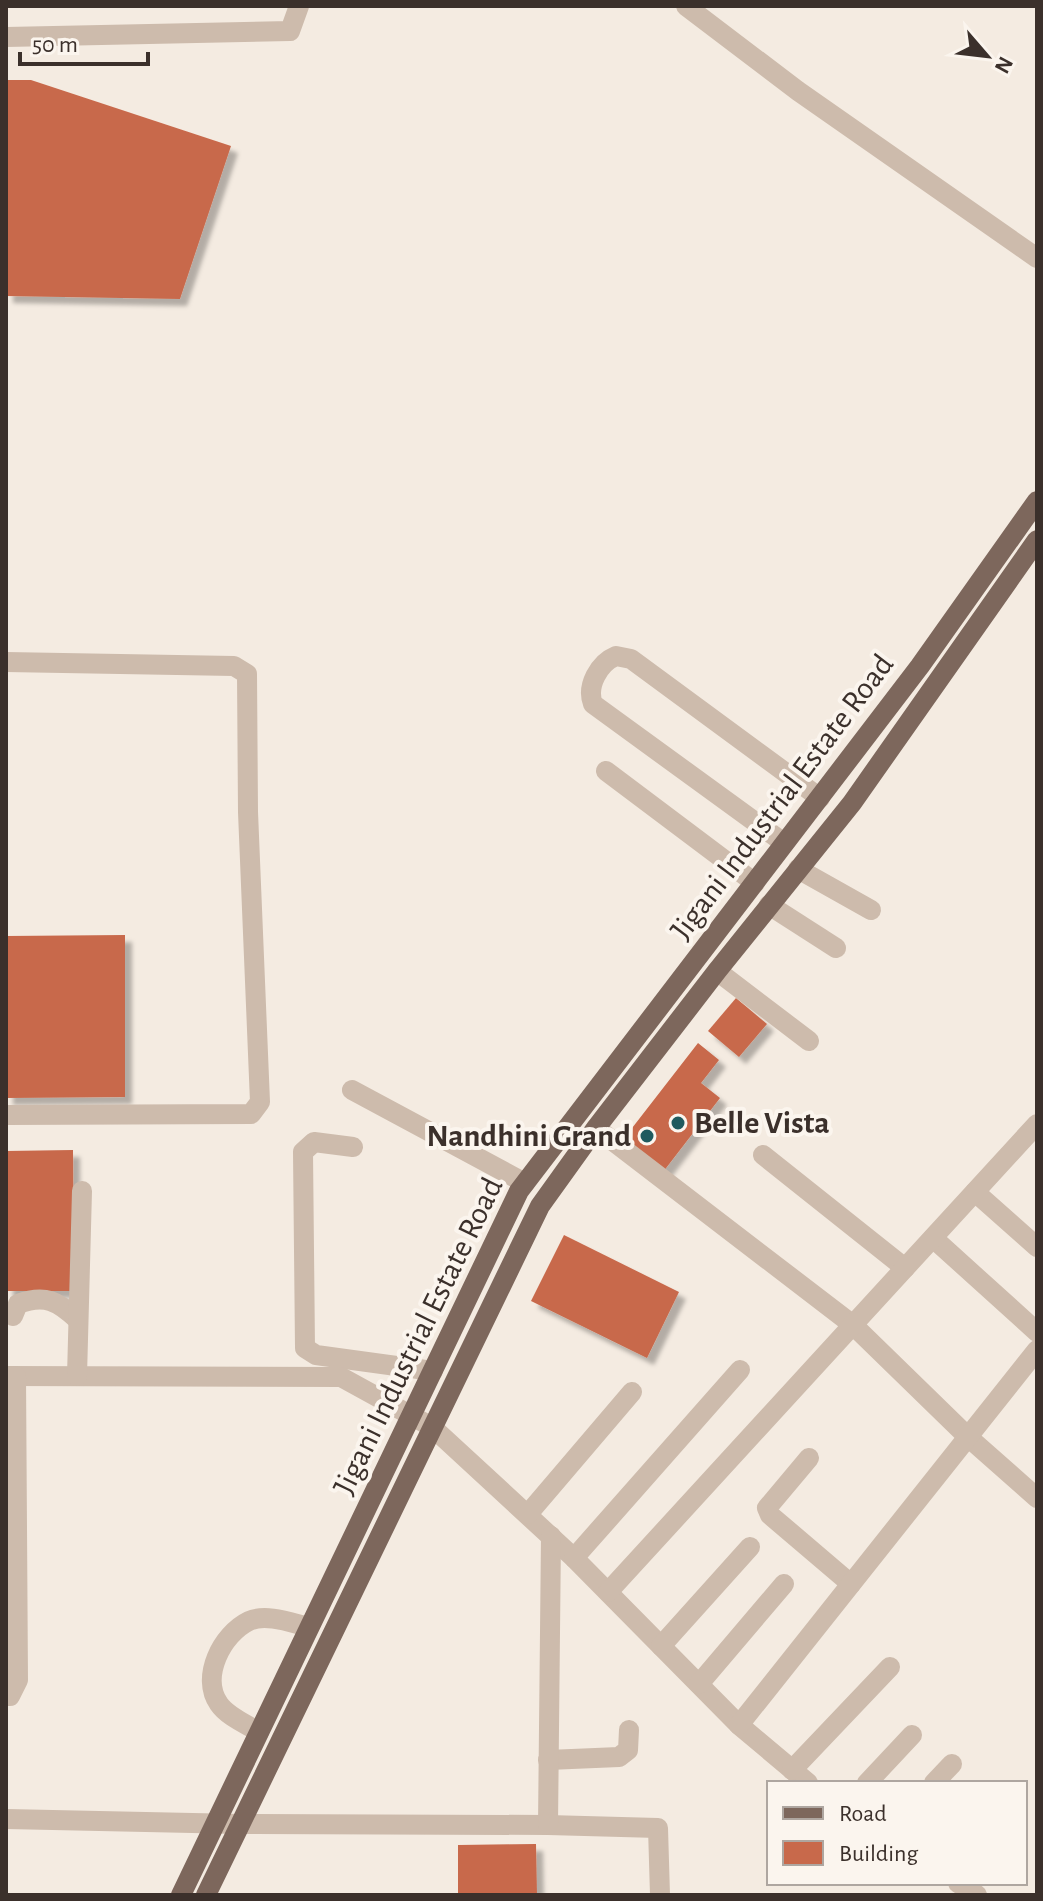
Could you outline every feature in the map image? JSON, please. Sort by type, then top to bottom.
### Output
[{"type":"main road","name":"Jigani Industrial Estate Road","points":[[181,1895],[525,1183],[920,666],[1037,501]]},
{"type":"main road","name":"Jigani Industrial Estate Road","points":[[206,1895],[540,1206],[717,971],[852,803],[1037,540]]},
{"type":"street","points":[[6,37],[290,31],[299,6]]},
{"type":"street","points":[[686,6],[798,91],[1037,258]]},
{"type":"street","points":[[784,843],[593,704],[590,690],[604,665],[616,656],[631,659],[820,798]]},
{"type":"street","points":[[6,662],[234,666],[247,674],[248,812],[260,1102],[251,1114],[6,1115]]},
{"type":"street","points":[[606,771],[755,883]]},
{"type":"street","points":[[798,869],[871,910]]},
{"type":"street","points":[[769,905],[836,948]]},
{"type":"street","points":[[717,971],[809,1041]]},
{"type":"street","points":[[352,1090],[525,1183]]},
{"type":"street","points":[[608,1592],[1037,1124]]},
{"type":"street","points":[[596,1128],[853,1325],[968,1437],[1037,1498]]},
{"type":"street","points":[[353,1147],[314,1142],[303,1152],[305,1348],[316,1355],[433,1371]]},
{"type":"street","points":[[763,1155],[905,1268]]},
{"type":"street","points":[[77,1376],[82,1191]]},
{"type":"street","points":[[975,1192],[1037,1247]]},
{"type":"street","points":[[933,1238],[1037,1332]]},
{"type":"street","points":[[13,1316],[18,1304],[33,1298],[46,1298],[58,1302],[78,1320]]},
{"type":"street","points":[[739,1725],[1037,1350]]},
{"type":"street","points":[[315,1377],[316,1355]]},
{"type":"street","points":[[574,1558],[740,1370]]},
{"type":"street","points":[[6,1696],[10,1696],[18,1680],[11,1376],[341,1377],[432,1427],[574,1558],[739,1725],[800,1776],[890,1667]]},
{"type":"street","points":[[528,1514],[632,1392]]},
{"type":"street","points":[[809,1458],[767,1508],[770,1515],[851,1584]]},
{"type":"street","points":[[548,1825],[551,1536]]},
{"type":"street","points":[[661,1646],[750,1547]]},
{"type":"street","points":[[699,1684],[784,1584]]},
{"type":"street","points":[[259,1732],[221,1708],[213,1694],[212,1671],[227,1637],[251,1620],[277,1619],[309,1627]]},
{"type":"street","points":[[548,1760],[619,1757],[628,1750],[629,1730]]},
{"type":"street","points":[[869,1781],[912,1735]]},
{"type":"street","points":[[936,1781],[952,1764]]},
{"type":"street","points":[[6,1819],[658,1828],[660,1895]]},
{"type":"building","points":[[6,80],[31,80],[231,146],[180,299],[6,296]]},
{"type":"building","points":[[125,935],[125,1097],[6,1098],[6,936]]},
{"type":"building","points":[[736,998],[767,1024],[739,1057],[708,1031]]},
{"type":"building","points":[[698,1043],[719,1060],[701,1083],[720,1098],[663,1172],[622,1141]]},
{"type":"building","points":[[73,1150],[74,1291],[6,1291],[6,1151]]},
{"type":"building","points":[[564,1235],[679,1292],[647,1358],[531,1301]]},
{"type":"building","points":[[536,1844],[537,1895],[458,1895],[458,1845]]},
{"type":"place","name":"Belle Vista","points":[[678,1123]]},
{"type":"place","name":"Nandhini Grand","points":[[647,1136]]}]
